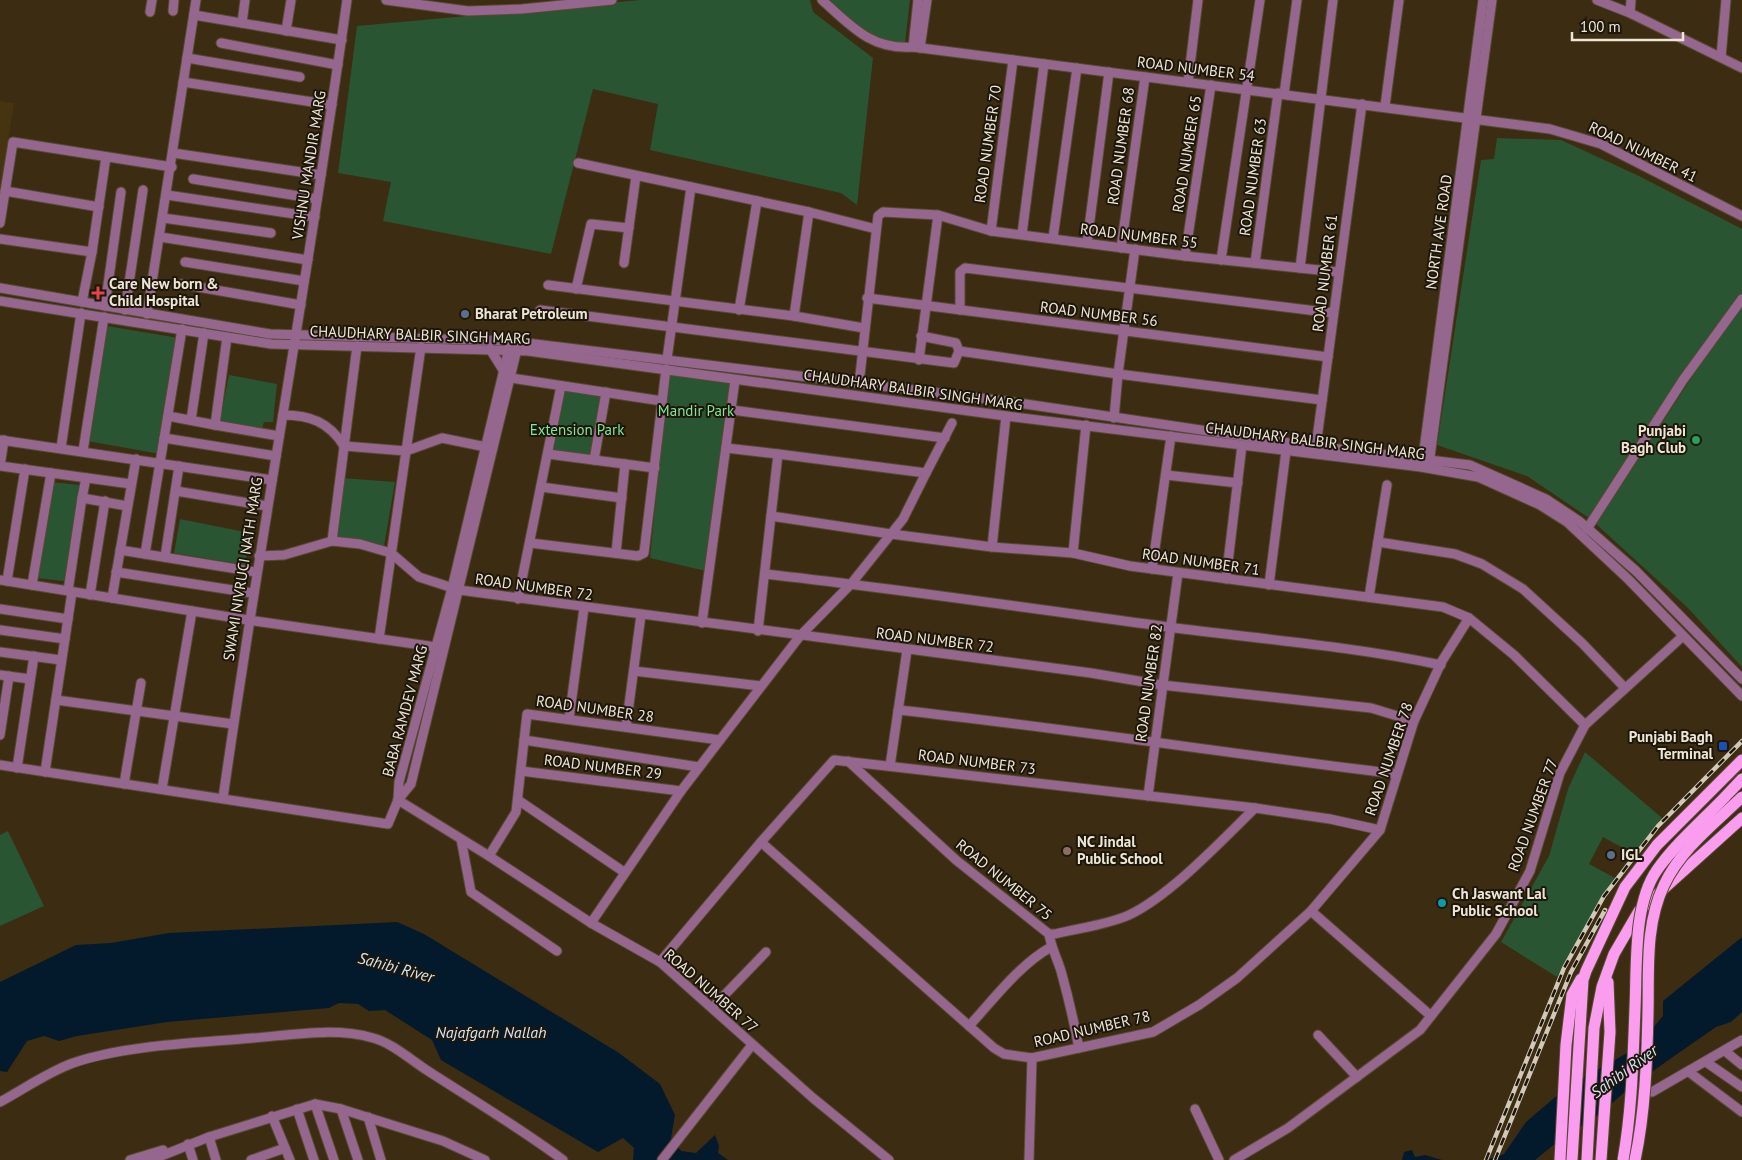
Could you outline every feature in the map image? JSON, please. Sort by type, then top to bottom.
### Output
[{"type":"main road","points":[[1560,1160],[1565,1058],[1572,995],[1586,971],[1625,887],[1657,845],[1742,760]]},
{"type":"main road","points":[[1623,1160],[1629,1110],[1640,920],[1648,889],[1657,870],[1742,779]]},
{"type":"main road","points":[[1635,1160],[1641,1113],[1648,1019],[1649,936],[1659,898],[1664,885],[1686,851],[1742,797]]},
{"type":"main road","points":[[1587,1158],[1594,1028],[1607,973],[1625,932],[1639,911],[1742,818]]},
{"type":"main road","points":[[1572,1157],[1580,1028],[1586,971]]},
{"type":"main road","points":[[1601,1160],[1610,1032],[1607,973]]},
{"type":"street","points":[[150,12],[152,0]]},
{"type":"street","points":[[173,11],[174,0]]},
{"type":"street","points":[[147,314],[172,167],[196,0]]},
{"type":"street","points":[[242,23],[245,0]]},
{"type":"street","points":[[286,31],[291,0]]},
{"type":"street","name":"VISHNU MANDIR MARG","points":[[295,345],[348,0]]},
{"type":"street","points":[[386,0],[468,12],[612,0]]},
{"type":"street","name":"ROAD NUMBER 54","points":[[822,0],[866,39],[904,48],[917,47],[1385,106],[1471,120]]},
{"type":"street","points":[[917,47],[918,0]]},
{"type":"street","points":[[917,47],[927,0]]},
{"type":"street","points":[[1188,82],[1198,0]]},
{"type":"street","points":[[1221,260],[1260,0]]},
{"type":"street","name":"ROAD NUMBER 63","points":[[1255,264],[1297,0]]},
{"type":"street","points":[[1300,268],[1333,0]]},
{"type":"street","points":[[1385,106],[1399,0]]},
{"type":"street","name":"NORTH AVE ROAD","points":[[1425,464],[1471,120],[1483,0]]},
{"type":"street","points":[[1471,120],[1492,0]]},
{"type":"street","points":[[1597,0],[1630,13],[1742,68]]},
{"type":"street","points":[[1630,13],[1631,0]]},
{"type":"street","points":[[1721,57],[1726,0]]},
{"type":"street","points":[[194,15],[342,40]]},
{"type":"street","points":[[221,43],[338,65]]},
{"type":"street","points":[[187,58],[300,77]]},
{"type":"street","name":"ROAD NUMBER 70","points":[[991,231],[1013,60]]},
{"type":"street","points":[[1022,234],[1044,64]]},
{"type":"street","points":[[1053,238],[1076,68]]},
{"type":"street","points":[[1087,243],[1109,72]]},
{"type":"street","name":"ROAD NUMBER 68","points":[[1121,248],[1145,77]]},
{"type":"street","points":[[183,82],[332,105]]},
{"type":"street","name":"ROAD NUMBER 65","points":[[1185,256],[1211,85]]},
{"type":"street","name":"ROAD NUMBER 61","points":[[1316,446],[1362,104]]},
{"type":"street","name":"ROAD NUMBER 41","points":[[1471,120],[1550,130],[1601,144],[1742,216]]},
{"type":"street","points":[[0,223],[13,142],[172,167]]},
{"type":"street","points":[[173,153],[321,175]]},
{"type":"street","points":[[82,302],[100,207],[106,157]]},
{"type":"street","points":[[578,163],[809,212],[876,229],[859,384]]},
{"type":"street","points":[[624,263],[636,176]]},
{"type":"street","points":[[192,178],[318,198]]},
{"type":"street","points":[[667,359],[691,187]]},
{"type":"street","points":[[125,310],[143,190]]},
{"type":"street","points":[[5,191],[100,207]]},
{"type":"street","points":[[105,306],[121,192]]},
{"type":"street","points":[[166,195],[314,217]]},
{"type":"street","points":[[739,310],[757,201]]},
{"type":"street","points":[[794,316],[809,212]]},
{"type":"street","name":"ROAD NUMBER 55","points":[[876,229],[878,216],[883,212],[938,215],[991,231],[1185,256],[1338,272]]},
{"type":"street","points":[[919,360],[938,215]]},
{"type":"street","points":[[163,218],[271,233]]},
{"type":"street","points":[[576,289],[591,224],[629,228]]},
{"type":"street","points":[[160,237],[308,260]]},
{"type":"street","points":[[0,239],[92,252]]},
{"type":"street","points":[[1114,418],[1135,250]]},
{"type":"street","points":[[185,262],[304,281]]},
{"type":"street","points":[[960,310],[960,272],[965,268],[1333,313]]},
{"type":"street","points":[[181,284],[301,305]]},
{"type":"street","points":[[548,285],[794,316],[864,328]]},
{"type":"street","name":"CHAUDHARY BALBIR SINGH MARG","points":[[0,288],[270,334],[514,346],[667,359],[1005,401],[1316,446],[1425,464],[1478,477],[1506,488],[1547,509],[1590,542],[1742,696]]},
{"type":"street","name":"ROAD NUMBER 56","points":[[867,298],[1328,357]]},
{"type":"street","points":[[1587,529],[1683,380],[1742,299]]},
{"type":"street","name":"CHAUDHARY BALBIR SINGH MARG","points":[[0,301],[271,344],[490,350],[514,346],[736,380],[1006,416],[1286,451],[1383,458]]},
{"type":"street","points":[[540,310],[919,360],[954,363],[959,351]]},
{"type":"street","points":[[61,448],[81,313]]},
{"type":"street","points":[[83,451],[104,317]]},
{"type":"street","points":[[145,554],[182,329]]},
{"type":"street","points":[[191,420],[204,333]]},
{"type":"street","points":[[921,336],[954,342],[959,351]]},
{"type":"street","points":[[215,425],[227,337]]},
{"type":"street","name":"SWAMI NIVRUCI NATH MARG","points":[[223,798],[252,594],[295,345]]},
{"type":"street","points":[[332,541],[357,346]]},
{"type":"street","name":"BABA RAMDEV MARG","points":[[398,800],[410,784],[514,346]]},
{"type":"street","points":[[379,638],[421,347]]},
{"type":"street","points":[[490,350],[508,375],[562,386],[662,401]]},
{"type":"street","points":[[959,351],[1118,374],[1322,400]]},
{"type":"street","points":[[530,543],[638,556],[646,550],[666,369]]},
{"type":"street","name":"BABA RAMDEV MARG","points":[[398,800],[399,782],[436,647],[456,589],[486,447],[508,375]]},
{"type":"street","points":[[702,623],[736,380]]},
{"type":"street","points":[[518,599],[562,386]]},
{"type":"street","points":[[594,460],[606,392]]},
{"type":"street","points":[[732,410],[945,438]]},
{"type":"street","points":[[283,415],[304,415],[317,419],[336,433],[344,446]]},
{"type":"street","points":[[168,416],[279,436]]},
{"type":"street","points":[[992,547],[1006,416]]},
{"type":"street","points":[[591,924],[624,872],[681,790],[800,636],[851,584],[903,519],[952,423]]},
{"type":"street","points":[[1073,553],[1086,425]]},
{"type":"street","points":[[1152,569],[1172,436]]},
{"type":"street","points":[[164,438],[276,456]]},
{"type":"street","points":[[344,446],[406,451],[442,438],[486,447]]},
{"type":"street","points":[[131,484],[0,466],[2,440],[272,480]]},
{"type":"street","points":[[1226,579],[1242,445]]},
{"type":"street","points":[[726,448],[926,473]]},
{"type":"street","points":[[1269,585],[1286,451]]},
{"type":"street","points":[[548,454],[654,468]]},
{"type":"street","points":[[758,631],[778,454]]},
{"type":"street","points":[[112,598],[136,459]]},
{"type":"street","points":[[616,553],[626,464]]},
{"type":"street","name":"CHAUDHARY BALBIR SINGH MARG","points":[[1425,464],[1470,465],[1546,499],[1587,529],[1636,571],[1742,679]]},
{"type":"street","points":[[165,557],[179,466]]},
{"type":"street","points":[[25,470],[3,581],[248,620],[436,647]]},
{"type":"street","points":[[32,585],[51,473]]},
{"type":"street","points":[[1166,475],[1238,483]]},
{"type":"street","points":[[45,772],[68,619],[86,478]]},
{"type":"street","points":[[1369,597],[1387,485]]},
{"type":"street","points":[[541,487],[622,498]]},
{"type":"street","points":[[176,491],[267,506]]},
{"type":"street","points":[[82,498],[128,506]]},
{"type":"street","points":[[90,595],[105,501]]},
{"type":"street","name":"ROAD NUMBER 71","points":[[771,516],[992,547],[1073,553],[1178,573],[1443,607],[1469,618],[1514,655],[1585,725]]},
{"type":"street","points":[[259,556],[284,555],[332,541],[360,544],[392,553]]},
{"type":"street","points":[[1378,542],[1455,554],[1482,564],[1523,589],[1582,643],[1625,688]]},
{"type":"street","points":[[120,550],[256,572]]},
{"type":"street","name":"ROAD NUMBER 72","points":[[392,553],[418,576],[456,589],[584,608],[1090,673],[1162,685],[1371,708],[1414,721]]},
{"type":"street","points":[[116,572],[252,594]]},
{"type":"street","name":"ROAD NUMBER 82","points":[[1148,796],[1178,573]]},
{"type":"street","points":[[765,574],[1394,655],[1441,666]]},
{"type":"street","points":[[570,720],[584,608]]},
{"type":"street","points":[[0,609],[68,619]]},
{"type":"street","points":[[162,789],[192,611]]},
{"type":"street","points":[[626,727],[641,615]]},
{"type":"street","name":"ROAD NUMBER 78","points":[[761,842],[994,1048],[1004,1054],[1032,1058],[1153,1032],[1199,1005],[1237,978],[1311,912],[1380,830],[1414,721],[1442,661],[1469,618]]},
{"type":"street","points":[[0,630],[65,639]]},
{"type":"street","name":"ROAD NUMBER 77","points":[[1234,1160],[1288,1128],[1420,1030],[1496,934],[1530,871],[1560,773],[1585,725],[1683,636]]},
{"type":"street","points":[[890,766],[907,650]]},
{"type":"street","points":[[0,652],[62,660]]},
{"type":"street","points":[[17,768],[34,656]]},
{"type":"street","points":[[634,671],[762,686]]},
{"type":"street","points":[[0,736],[4,675],[30,679]]},
{"type":"street","points":[[124,784],[141,683]]},
{"type":"street","points":[[56,700],[233,724]]},
{"type":"street","points":[[898,710],[1014,723],[1155,744],[1397,774]]},
{"type":"street","name":"ROAD NUMBER 28","points":[[489,856],[516,812],[527,714],[720,740]]},
{"type":"street","points":[[524,740],[699,767]]},
{"type":"street","name":"ROAD NUMBER 73","points":[[660,962],[831,762],[837,760],[1255,808],[1330,819],[1380,830]]},
{"type":"street","name":"ROAD NUMBER 75","points":[[848,761],[956,860],[1049,934],[1127,916],[1145,906],[1219,844],[1255,808]]},
{"type":"street","points":[[0,765],[388,824],[398,800]]},
{"type":"street","name":"ROAD NUMBER 29","points":[[521,771],[681,790]]},
{"type":"street","name":"ROAD NUMBER 77","points":[[398,800],[489,856],[591,924],[660,962],[752,1046],[889,1160]]},
{"type":"street","points":[[518,800],[624,872]]},
{"type":"street","points":[[461,839],[471,892],[557,951]]},
{"type":"street","points":[[1311,912],[1431,1016]]},
{"type":"street","points":[[1049,934],[1051,947],[1056,955],[1070,1001],[1079,1048]]},
{"type":"street","points":[[969,1026],[1014,978],[1040,953],[1051,947]]},
{"type":"street","points":[[712,1008],[766,952]]},
{"type":"street","points":[[0,1102],[72,1064],[92,1057],[151,1048],[293,1035],[358,1035],[375,1038],[399,1052],[522,1129],[563,1160]]},
{"type":"street","points":[[1318,1035],[1357,1077]]},
{"type":"street","points":[[1652,1092],[1742,1041]]},
{"type":"street","points":[[662,1160],[752,1046]]},
{"type":"street","points":[[1725,1051],[1742,1065]]},
{"type":"street","points":[[1029,1160],[1032,1058]]},
{"type":"street","points":[[1706,1062],[1742,1087]]},
{"type":"street","points":[[1689,1072],[1742,1112]]},
{"type":"street","points":[[315,1104],[334,1160]]},
{"type":"street","points":[[151,1160],[168,1155],[188,1144],[315,1104],[341,1109],[443,1141],[485,1160]]},
{"type":"street","points":[[297,1109],[314,1160]]},
{"type":"street","points":[[341,1109],[358,1160]]},
{"type":"street","points":[[1195,1110],[1219,1160]]},
{"type":"street","points":[[272,1116],[290,1160]]},
{"type":"street","points":[[368,1117],[381,1160]]},
{"type":"street","points":[[209,1137],[216,1160]]},
{"type":"street","points":[[188,1144],[193,1160]]},
{"type":"street","points":[[251,1160],[266,1158],[285,1148]]},
{"type":"street","points":[[130,1160],[162,1150],[168,1155]]},
{"type":"shaded area","points":[[0,101],[14,103],[0,195]]},
{"type":"green space","points":[[640,0],[810,0],[813,12],[873,58],[857,205],[841,193],[650,150],[658,104],[593,89],[551,254],[383,221],[391,182],[338,173],[357,26]]},
{"type":"green space","points":[[830,0],[910,0],[905,43],[866,36],[855,28]]},
{"type":"green space","points":[[1497,138],[1561,140],[1639,176],[1742,229],[1742,294],[1691,361],[1589,518],[1527,476],[1437,445],[1481,160],[1494,159]]},
{"type":"green space","name":"Punjabi Bagh Club","points":[[1742,305],[1742,667],[1688,608],[1596,524],[1705,357]]},
{"type":"green space","points":[[101,325],[179,338],[160,454],[82,440]]},
{"type":"green space","name":"Mandir Park","points":[[668,372],[733,382],[706,571],[650,558]]},
{"type":"green space","points":[[229,375],[277,384],[273,422],[264,422],[261,431],[220,420]]},
{"type":"green space","name":"Extension Park","points":[[564,389],[606,392],[594,460],[551,451]]},
{"type":"green space","points":[[342,478],[395,482],[384,546],[335,536]]},
{"type":"green space","points":[[51,482],[89,486],[87,499],[76,514],[85,517],[73,582],[36,578]]},
{"type":"green space","points":[[180,519],[250,533],[245,565],[174,553]]},
{"type":"green space","points":[[1585,752],[1662,818],[1634,854],[1603,837],[1589,864],[1615,878],[1557,977],[1501,942],[1549,856],[1568,789]]},
{"type":"green space","points":[[8,831],[44,906],[0,926],[0,835]]},
{"type":"water","name":"Najafgarh Nallah","points":[[397,922],[424,934],[619,1053],[660,1084],[675,1115],[671,1138],[681,1151],[696,1153],[715,1135],[719,1146],[718,1153],[728,1160],[633,1160],[634,1148],[623,1138],[598,1152],[441,1060],[432,1040],[385,1010],[369,1011],[358,1004],[339,1003],[329,1008],[167,1022],[77,1036],[59,1041],[44,1036],[27,1041],[7,1072],[0,1071],[0,982],[76,945],[111,943],[169,933]]},
{"type":"water","name":"Sahibi River","points":[[1742,937],[1742,1012],[1731,1022],[1716,1027],[1667,1061],[1627,1090],[1601,1113],[1561,1139],[1535,1160],[1487,1160],[1504,1154],[1526,1122],[1567,1087],[1627,1053],[1641,1042],[1663,1016],[1663,1001]]},
{"type":"water","points":[[1412,1150],[1415,1157],[1425,1155],[1442,1160],[1402,1160],[1404,1152]]},
{"type":"railway","points":[[1486,1160],[1564,968],[1604,896],[1658,826],[1742,741]]},
{"type":"railway","points":[[1495,1160],[1571,972],[1605,910]]},
{"type":"place","name":"Care New born & Child Hospital","points":[[98,293]]},
{"type":"place","name":"Bharat Petroleum","points":[[465,314]]},
{"type":"place","name":"Punjabi Bagh Club","points":[[1696,440]]},
{"type":"place","name":"Punjabi Bagh Terminal","points":[[1723,746]]},
{"type":"place","name":"NC Jindal Public School","points":[[1067,851]]},
{"type":"place","name":"IGL","points":[[1611,855]]},
{"type":"place","name":"Ch Jaswant Lal Public School","points":[[1442,903]]}]
